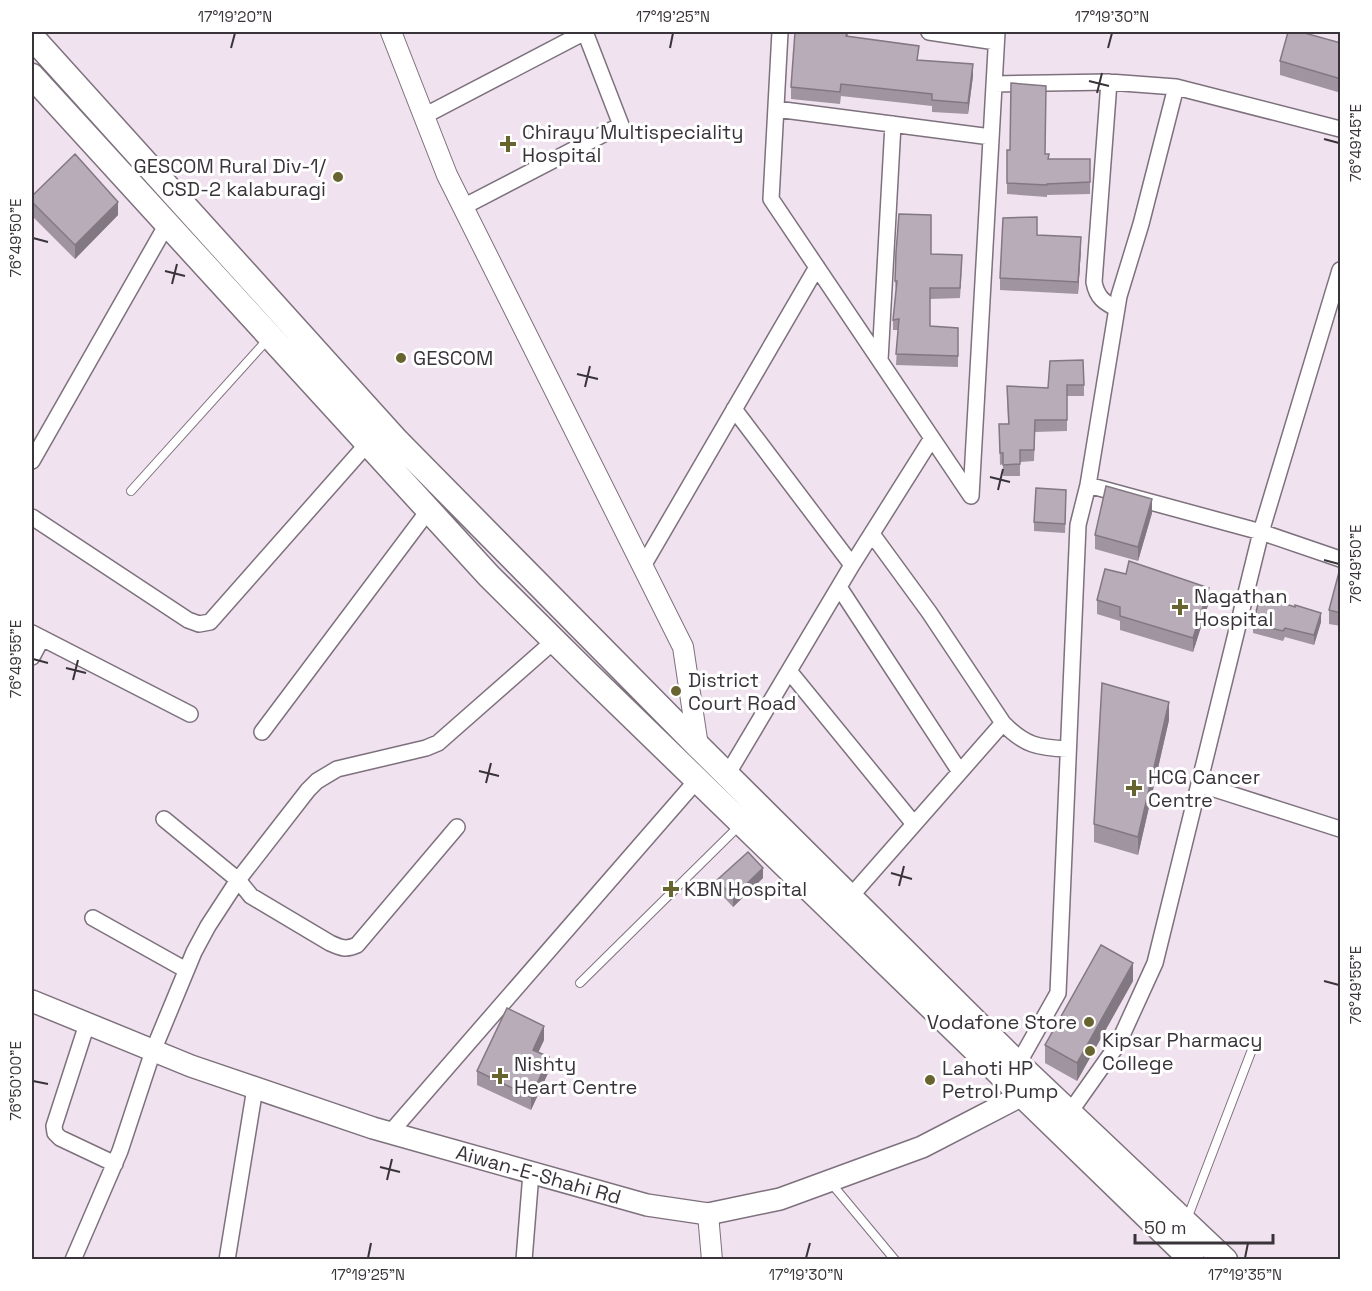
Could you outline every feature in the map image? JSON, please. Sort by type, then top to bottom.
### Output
[{"type":"main road","points":[[32,37],[397,441],[698,746],[1018,1064],[1032,1090],[1070,1112],[1225,1260]]},
{"type":"main road","points":[[32,76],[489,576],[742,823],[1032,1090],[1192,1260]]},
{"type":"main road","name":"Aiwan-E-Shahi Rd","points":[[32,1001],[191,1066],[390,1133],[647,1205],[708,1214],[780,1199],[922,1147],[1032,1090]]},
{"type":"street","points":[[391,32],[447,175],[683,646],[698,746]]},
{"type":"street","points":[[424,116],[585,32],[621,126],[463,207]]},
{"type":"street","points":[[780,32],[771,199],[971,496],[997,37],[929,32]]},
{"type":"street","points":[[994,84],[1109,82],[1176,87],[1341,129]]},
{"type":"street","points":[[1109,82],[1094,282],[1096,293],[1102,301],[1117,309]]},
{"type":"street","points":[[1018,1064],[1058,993],[1078,525],[1088,485],[1117,309],[1176,87]]},
{"type":"street","points":[[776,109],[991,137]]},
{"type":"street","points":[[880,360],[893,124]]},
{"type":"street","points":[[32,461],[167,224]]},
{"type":"street","points":[[643,566],[817,267]]},
{"type":"street","points":[[1070,1112],[1118,1044],[1155,963],[1261,532],[1334,312],[1341,270]]},
{"type":"street","points":[[734,409],[852,565]]},
{"type":"street","points":[[727,774],[852,565],[932,438]]},
{"type":"street","points":[[32,517],[188,620],[199,624],[210,622],[368,443]]},
{"type":"street","points":[[1088,485],[1261,532],[1341,559]]},
{"type":"street","points":[[262,732],[429,510]]},
{"type":"street","points":[[872,534],[1003,723],[1014,734],[1035,746],[1068,749]]},
{"type":"street","points":[[839,587],[960,772]]},
{"type":"street","points":[[32,657],[37,635],[190,714]]},
{"type":"street","points":[[73,1260],[115,1164],[153,1051],[186,970],[201,938],[238,880],[317,781],[337,769],[426,748],[438,743],[554,641]]},
{"type":"street","points":[[789,671],[914,824]]},
{"type":"street","points":[[851,896],[1003,723]]},
{"type":"street","points":[[390,1133],[697,780]]},
{"type":"street","points":[[1199,784],[1341,829]]},
{"type":"street","points":[[164,819],[238,880],[251,896],[330,943],[349,949],[357,945],[457,827]]},
{"type":"street","points":[[93,918],[186,970]]},
{"type":"street","points":[[87,1024],[54,1126],[55,1133],[60,1138],[115,1164]]},
{"type":"street","points":[[227,1260],[255,1088]]},
{"type":"street","points":[[525,1260],[531,1173]]},
{"type":"street","points":[[708,1214],[712,1260]]},
{"type":"lane","points":[[131,491],[270,336]]},
{"type":"lane","points":[[580,983],[742,823]]},
{"type":"lane","points":[[1186,1222],[1253,1047]]},
{"type":"lane","points":[[830,1182],[895,1260]]},
{"type":"building","points":[[795,32],[847,32],[846,36],[919,46],[917,60],[973,64],[968,103],[932,100],[932,94],[841,84],[840,92],[791,87]]},
{"type":"building","points":[[1288,32],[1301,32],[1341,43],[1341,79],[1280,61]]},
{"type":"building","points":[[1011,83],[1046,86],[1045,154],[1049,154],[1048,159],[1090,159],[1090,182],[1047,185],[1007,183]]},
{"type":"building","points":[[75,154],[118,202],[75,245],[32,202],[32,196]]},
{"type":"building","points":[[899,214],[931,215],[931,254],[962,255],[960,288],[930,288],[930,326],[958,328],[958,356],[896,354],[899,319],[893,320]]},
{"type":"building","points":[[1037,217],[1037,235],[1081,237],[1078,282],[1000,278],[1003,218]]},
{"type":"building","points":[[1083,360],[1084,385],[1067,385],[1067,420],[1035,420],[1034,450],[1020,450],[1020,464],[1003,465],[1003,453],[1000,453],[999,424],[1009,424],[1007,386],[1048,388],[1050,361]]},
{"type":"building","points":[[1106,486],[1152,499],[1138,547],[1095,535]]},
{"type":"building","points":[[1036,488],[1066,490],[1065,524],[1034,522]]},
{"type":"building","points":[[1129,561],[1209,588],[1193,638],[1120,616],[1120,607],[1097,600],[1105,569],[1126,574]]},
{"type":"building","points":[[1339,572],[1341,572],[1341,613],[1329,610]]},
{"type":"building","points":[[1260,596],[1321,613],[1314,635],[1253,624]]},
{"type":"building","points":[[1102,683],[1169,702],[1138,837],[1094,824]]},
{"type":"building","points":[[748,852],[763,868],[733,897],[717,880]]},
{"type":"building","name":"Vodafone Store","points":[[1101,945],[1133,963],[1077,1063],[1045,1045]]},
{"type":"building","points":[[507,1008],[544,1026],[533,1050],[549,1057],[531,1097],[477,1071]]},
{"type":"place","name":"Chirayu Multispeciality Hospital","points":[[508,144]]},
{"type":"place","name":"GESCOM Rural Div-1/ CSD-2 kalaburagi","points":[[338,177]]},
{"type":"place","name":"GESCOM","points":[[401,358]]},
{"type":"place","name":"Nagathan Hospital","points":[[1180,607]]},
{"type":"place","name":"District Court Road","points":[[676,691]]},
{"type":"place","name":"HCG Cancer Centre","points":[[1134,788]]},
{"type":"place","name":"KBN Hospital","points":[[671,889]]},
{"type":"place","name":"Vodafone Store","points":[[1089,1022]]},
{"type":"place","name":"Kipsar Pharmacy College","points":[[1090,1051]]},
{"type":"place","name":"Nishty Heart Centre","points":[[500,1076]]},
{"type":"place","name":"Lahoti HP Petrol Pump","points":[[930,1080]]}]
